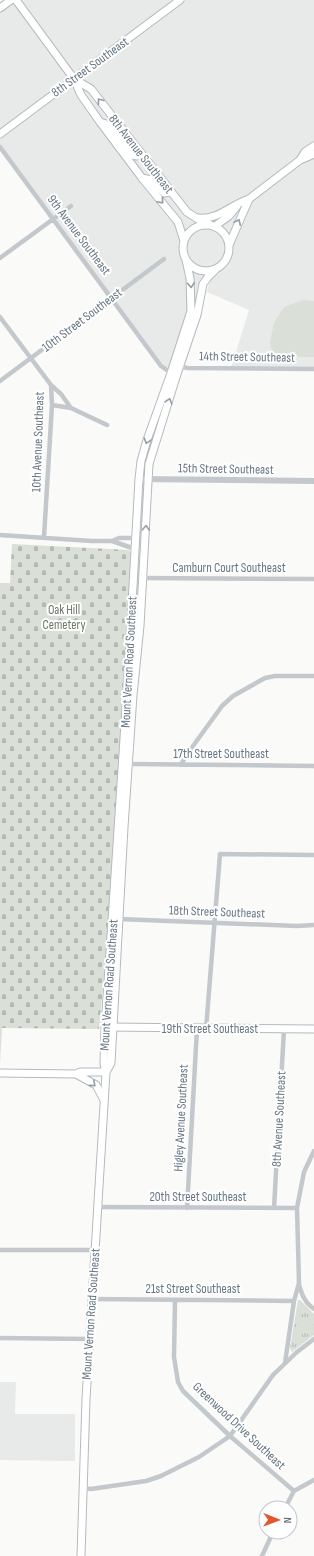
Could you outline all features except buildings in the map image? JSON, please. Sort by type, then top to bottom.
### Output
[{"type":"main road","points":[[0,8],[10,0]]},
{"type":"main road","name":"8th Avenue Southeast","points":[[16,0],[74,79],[81,95],[100,122],[142,178],[178,222],[184,241]]},
{"type":"main road","name":"8th Street Southeast","points":[[0,134],[180,0]]},
{"type":"main road","name":"8th Avenue Southeast","points":[[74,79],[91,89],[187,212],[213,226]]},
{"type":"main road","points":[[100,122],[109,125],[132,154],[137,156],[141,154]]},
{"type":"main road","points":[[300,160],[303,154],[314,146]]},
{"type":"main road","points":[[194,217],[212,218],[241,201],[249,199],[300,160],[314,154]]},
{"type":"main road","points":[[142,178],[151,180],[164,193],[170,192]]},
{"type":"main road","points":[[229,245],[249,199]]},
{"type":"main road","points":[[213,226],[228,216],[241,201]]},
{"type":"main road","points":[[197,226],[213,226],[223,232],[227,238],[229,252],[222,265],[216,269],[202,271],[190,265],[186,260],[184,254],[184,241],[187,235],[197,226]]},
{"type":"main road","name":"Mount Vernon Road Southeast","points":[[81,1556],[90,1338],[104,1100],[106,1072],[111,1064],[109,1027],[139,479],[141,461],[147,440],[191,311],[190,278],[186,260]]},
{"type":"main road","name":"Mount Vernon Road Southeast","points":[[109,1027],[119,919],[129,764],[142,602],[149,464],[197,315],[203,284],[216,269]]},
{"type":"main road","points":[[135,538],[139,549],[137,581],[142,602]]},
{"type":"main road","name":"19th Street Southeast","points":[[109,1027],[314,1029]]},
{"type":"main road","points":[[0,1073],[76,1074],[80,1072],[106,1072]]},
{"type":"main road","points":[[76,1074],[96,1085],[104,1100]]},
{"type":"street","name":"9th Avenue Southeast","points":[[0,147],[161,366],[171,373]]},
{"type":"street","points":[[0,258],[71,206]]},
{"type":"street","name":"10th Street Southeast","points":[[0,381],[164,258]]},
{"type":"street","name":"10th Avenue Southeast","points":[[0,317],[51,385],[52,405],[44,537]]},
{"type":"street","name":"14th Street Southeast","points":[[180,366],[188,368],[314,369]]},
{"type":"street","points":[[51,385],[71,408]]},
{"type":"street","points":[[52,405],[71,408],[107,425]]},
{"type":"street","name":"15th Street Southeast","points":[[139,479],[314,481]]},
{"type":"street","points":[[0,535],[112,541],[132,547],[134,550]]},
{"type":"street","points":[[112,541],[119,538],[135,538]]},
{"type":"street","name":"Camburn Court Southeast","points":[[143,578],[314,579]]},
{"type":"street","points":[[181,765],[185,757],[222,706],[233,696],[265,678],[275,676],[314,676]]},
{"type":"street","name":"17th Street Southeast","points":[[129,764],[314,766]]},
{"type":"street","points":[[206,1029],[220,854],[314,855]]},
{"type":"street","name":"18th Street Southeast","points":[[119,919],[297,926],[314,925]]},
{"type":"street","name":"Higley Avenue Southeast","points":[[187,1208],[197,1029]]},
{"type":"street","name":"8th Avenue Southeast","points":[[274,1208],[284,1029]]},
{"type":"street","points":[[314,1151],[304,1172],[297,1208],[299,1283],[302,1295],[309,1306],[314,1309]]},
{"type":"street","name":"20th Street Southeast","points":[[98,1208],[297,1208]]},
{"type":"street","points":[[0,1250],[95,1250]]},
{"type":"street","points":[[285,1363],[294,1301],[299,1283]]},
{"type":"street","name":"21st Street Southeast","points":[[92,1299],[294,1301]]},
{"type":"street","name":"Greenwood Drive Southeast","points":[[175,1300],[174,1357],[178,1382],[183,1391],[230,1436],[294,1491]]},
{"type":"street","points":[[0,1338],[90,1338]]},
{"type":"street","points":[[83,1488],[91,1489],[146,1481],[175,1470],[199,1457],[230,1436],[273,1375],[314,1339]]},
{"type":"street","points":[[289,1500],[294,1491],[314,1480]]},
{"type":"street","points":[[262,1556],[269,1540]]},
{"type":"shaded area","points":[[11,0],[314,0],[314,369],[231,368],[249,310],[207,292],[214,263],[176,372],[167,370],[0,148],[0,8]]},
{"type":"shaded area","points":[[0,1382],[16,1382],[15,1414],[75,1414],[75,1461],[0,1460]]},
{"type":"green space","points":[[303,300],[314,301],[314,357],[273,357],[270,342],[274,323],[284,307]]},
{"type":"green space","name":"Oak Hill Cemetery","points":[[12,544],[129,550],[131,553],[114,851],[99,1029],[2,1028],[0,1064],[0,583],[10,583]]},
{"type":"green space","points":[[298,1300],[300,1300],[314,1314],[314,1335],[292,1352],[290,1348]]}]
